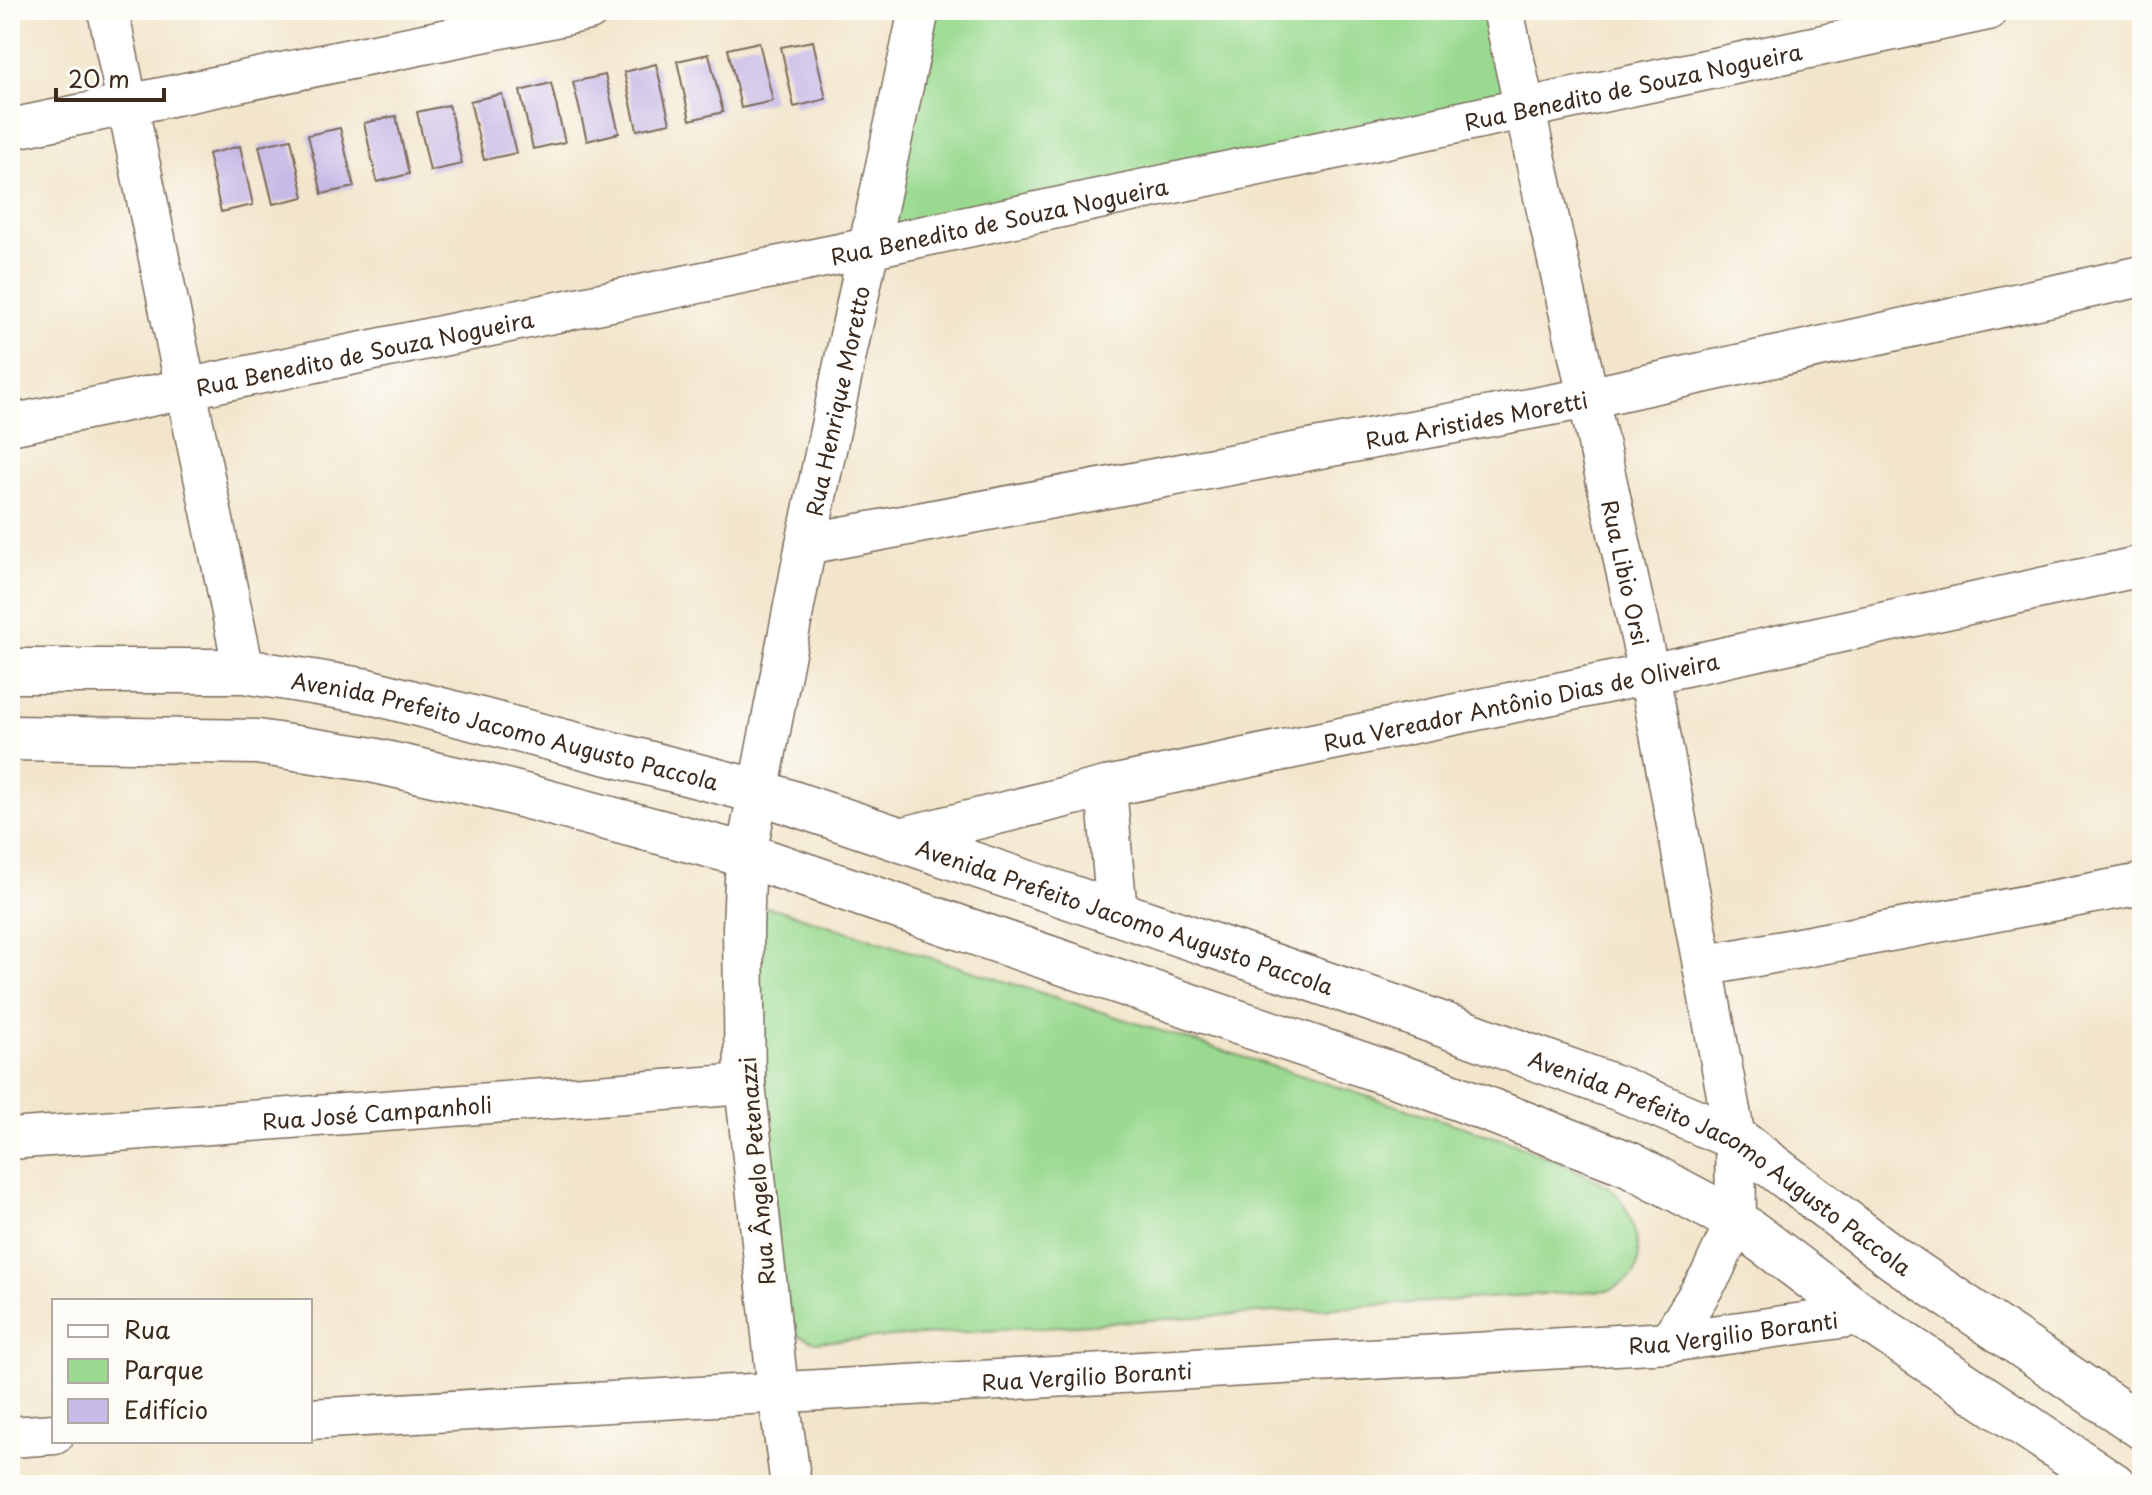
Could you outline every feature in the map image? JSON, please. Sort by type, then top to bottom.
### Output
[{"type":"street","points":[[108,10],[188,388],[257,742]]},
{"type":"street","points":[[10,129],[589,10]]},
{"type":"street","name":"Rua Henrique Moretto","points":[[746,855],[806,544],[919,10]]},
{"type":"street","name":"Rua Libio Orsi","points":[[1503,10],[1649,674],[1735,1138],[1736,1221]]},
{"type":"street","name":"Rua Benedito de Souza Nogueira","points":[[10,425],[868,248],[1988,10]]},
{"type":"street","name":"Rua Aristides Moretti","points":[[806,544],[1588,398],[2142,276]]},
{"type":"street","name":"Rua Vereador Antônio Dias de Oliveira","points":[[900,838],[1106,787],[1649,674],[2142,566]]},
{"type":"street","name":"Avenida Prefeito Jacomo Augusto Paccola","points":[[10,671],[244,671],[367,691],[760,792],[1453,1028],[1623,1090],[1735,1138],[1895,1259],[2142,1427]]},
{"type":"street","name":"Avenida Prefeito Jacomo Augusto Paccola","points":[[10,738],[257,742],[367,759],[487,786],[746,855],[1432,1088],[1629,1164],[1736,1221],[1861,1315],[2098,1479]]},
{"type":"street","points":[[1106,787],[1117,914]]},
{"type":"street","name":"Rua Ângelo Petenazzi","points":[[746,855],[743,929],[745,1084],[791,1485]]},
{"type":"street","points":[[1703,966],[2142,884]]},
{"type":"street","name":"Rua José Campanholi","points":[[10,1139],[745,1084]]},
{"type":"street","points":[[1669,1342],[1702,1292],[1736,1221]]},
{"type":"street","name":"Rua Vergilio Boranti","points":[[312,1419],[778,1390],[1669,1342],[1861,1315]]},
{"type":"street","points":[[10,1437],[52,1434]]},
{"type":"green space","points":[[919,10],[1503,10],[1524,110],[868,248]]},
{"type":"green space","points":[[764,907],[1514,1143],[1588,1176],[1617,1194],[1629,1215],[1637,1240],[1638,1263],[1635,1272],[1610,1290],[815,1342],[795,1334],[785,1322],[750,928],[753,914]]},
{"type":"building","points":[[813,41],[826,99],[794,107],[781,47]]},
{"type":"building","points":[[759,42],[773,101],[741,108],[728,49]]},
{"type":"building","points":[[709,54],[723,112],[690,120],[677,61]]},
{"type":"building","points":[[656,64],[670,123],[637,130],[624,72]]},
{"type":"building","points":[[605,75],[619,133],[587,141],[573,82]]},
{"type":"building","points":[[551,83],[565,142],[533,149],[520,91]]},
{"type":"building","points":[[502,94],[516,153],[484,160],[470,101]]},
{"type":"building","points":[[449,105],[462,164],[430,171],[417,112]]},
{"type":"building","points":[[396,116],[409,174],[377,182],[364,123]]},
{"type":"building","points":[[340,128],[354,187],[322,194],[308,135]]},
{"type":"building","points":[[291,139],[304,197],[273,204],[259,146]]},
{"type":"building","points":[[240,146],[253,205],[221,212],[208,154]]}]
